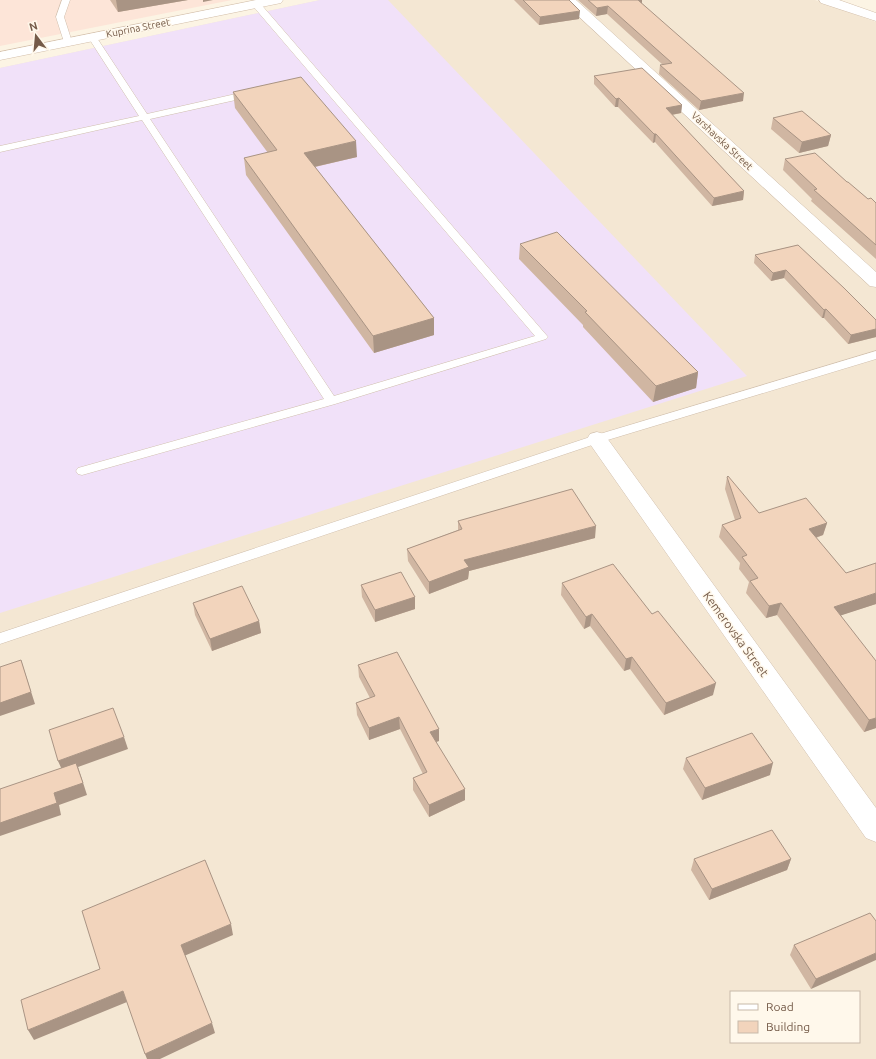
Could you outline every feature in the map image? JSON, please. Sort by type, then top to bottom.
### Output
[{"type":"street","name":"Kuprina Street","points":[[0,56],[276,0]]},
{"type":"street","name":"Varshavska Street","points":[[568,0],[876,282]]},
{"type":"street","points":[[826,0],[876,17]]},
{"type":"street","name":"Kemerovska Street","points":[[597,439],[876,830]]},
{"type":"lane","points":[[66,0],[60,17],[68,42]]},
{"type":"lane","points":[[82,471],[331,401],[542,337],[316,79],[256,4]]},
{"type":"lane","points":[[92,37],[331,401]]},
{"type":"lane","points":[[0,149],[259,92]]},
{"type":"lane","points":[[0,639],[597,439],[876,355]]},
{"type":"shaded area","points":[[0,0],[232,0],[0,46]]},
{"type":"shaded area","points":[[320,0],[815,0],[876,22],[876,1059],[0,1059],[0,68]]},
{"type":"shaded area","points":[[320,0],[388,0],[747,376],[0,613],[0,68]]},
{"type":"building","points":[[523,0],[569,0],[580,11],[540,17]]},
{"type":"building","points":[[588,0],[638,0],[744,93],[701,101],[660,65],[672,63],[608,6],[597,8]]},
{"type":"building","points":[[642,68],[682,105],[666,108],[744,191],[714,198],[656,134],[654,134],[619,98],[616,99],[594,76]]},
{"type":"building","points":[[301,77],[356,141],[304,153],[434,318],[373,336],[244,158],[277,150],[233,92]]},
{"type":"building","points":[[802,111],[831,135],[802,142],[773,118]]},
{"type":"building","points":[[815,153],[847,182],[868,199],[871,198],[876,203],[876,245],[814,190],[817,189],[785,159]]},
{"type":"building","points":[[557,232],[698,372],[656,386],[585,312],[587,311],[520,244]]},
{"type":"building","points":[[798,245],[876,320],[876,329],[851,335],[826,309],[824,310],[786,270],[773,273],[755,255]]},
{"type":"building","points":[[728,476],[759,513],[806,498],[827,523],[809,529],[846,573],[876,563],[876,593],[834,607],[876,661],[876,718],[869,720],[781,603],[769,606],[750,581],[758,578],[742,557],[747,555],[722,525],[741,518],[727,477]]},
{"type":"building","points":[[572,489],[596,526],[464,560],[469,567],[429,582],[407,549],[462,529],[458,521]]},
{"type":"building","points":[[613,564],[652,614],[658,611],[716,683],[666,703],[632,657],[626,659],[592,614],[586,617],[562,583]]},
{"type":"building","points":[[401,572],[415,597],[375,610],[361,585]]},
{"type":"building","points":[[242,586],[259,621],[210,639],[193,603]]},
{"type":"building","points":[[397,652],[439,729],[430,732],[465,789],[429,805],[413,778],[427,772],[399,717],[369,728],[356,703],[375,696],[358,665]]},
{"type":"building","points":[[21,660],[31,692],[0,703],[0,667]]},
{"type":"building","points":[[113,708],[124,737],[58,761],[49,730]]},
{"type":"building","points":[[752,733],[773,763],[705,788],[686,758]]},
{"type":"building","points":[[76,763],[83,783],[54,793],[57,803],[0,823],[0,789]]},
{"type":"building","points":[[772,830],[791,859],[712,889],[694,859]]},
{"type":"building","points":[[205,860],[231,924],[181,945],[212,1023],[145,1054],[123,991],[28,1030],[21,1000],[100,969],[82,911]]},
{"type":"building","points":[[870,913],[876,921],[876,953],[816,979],[794,945]]}]
